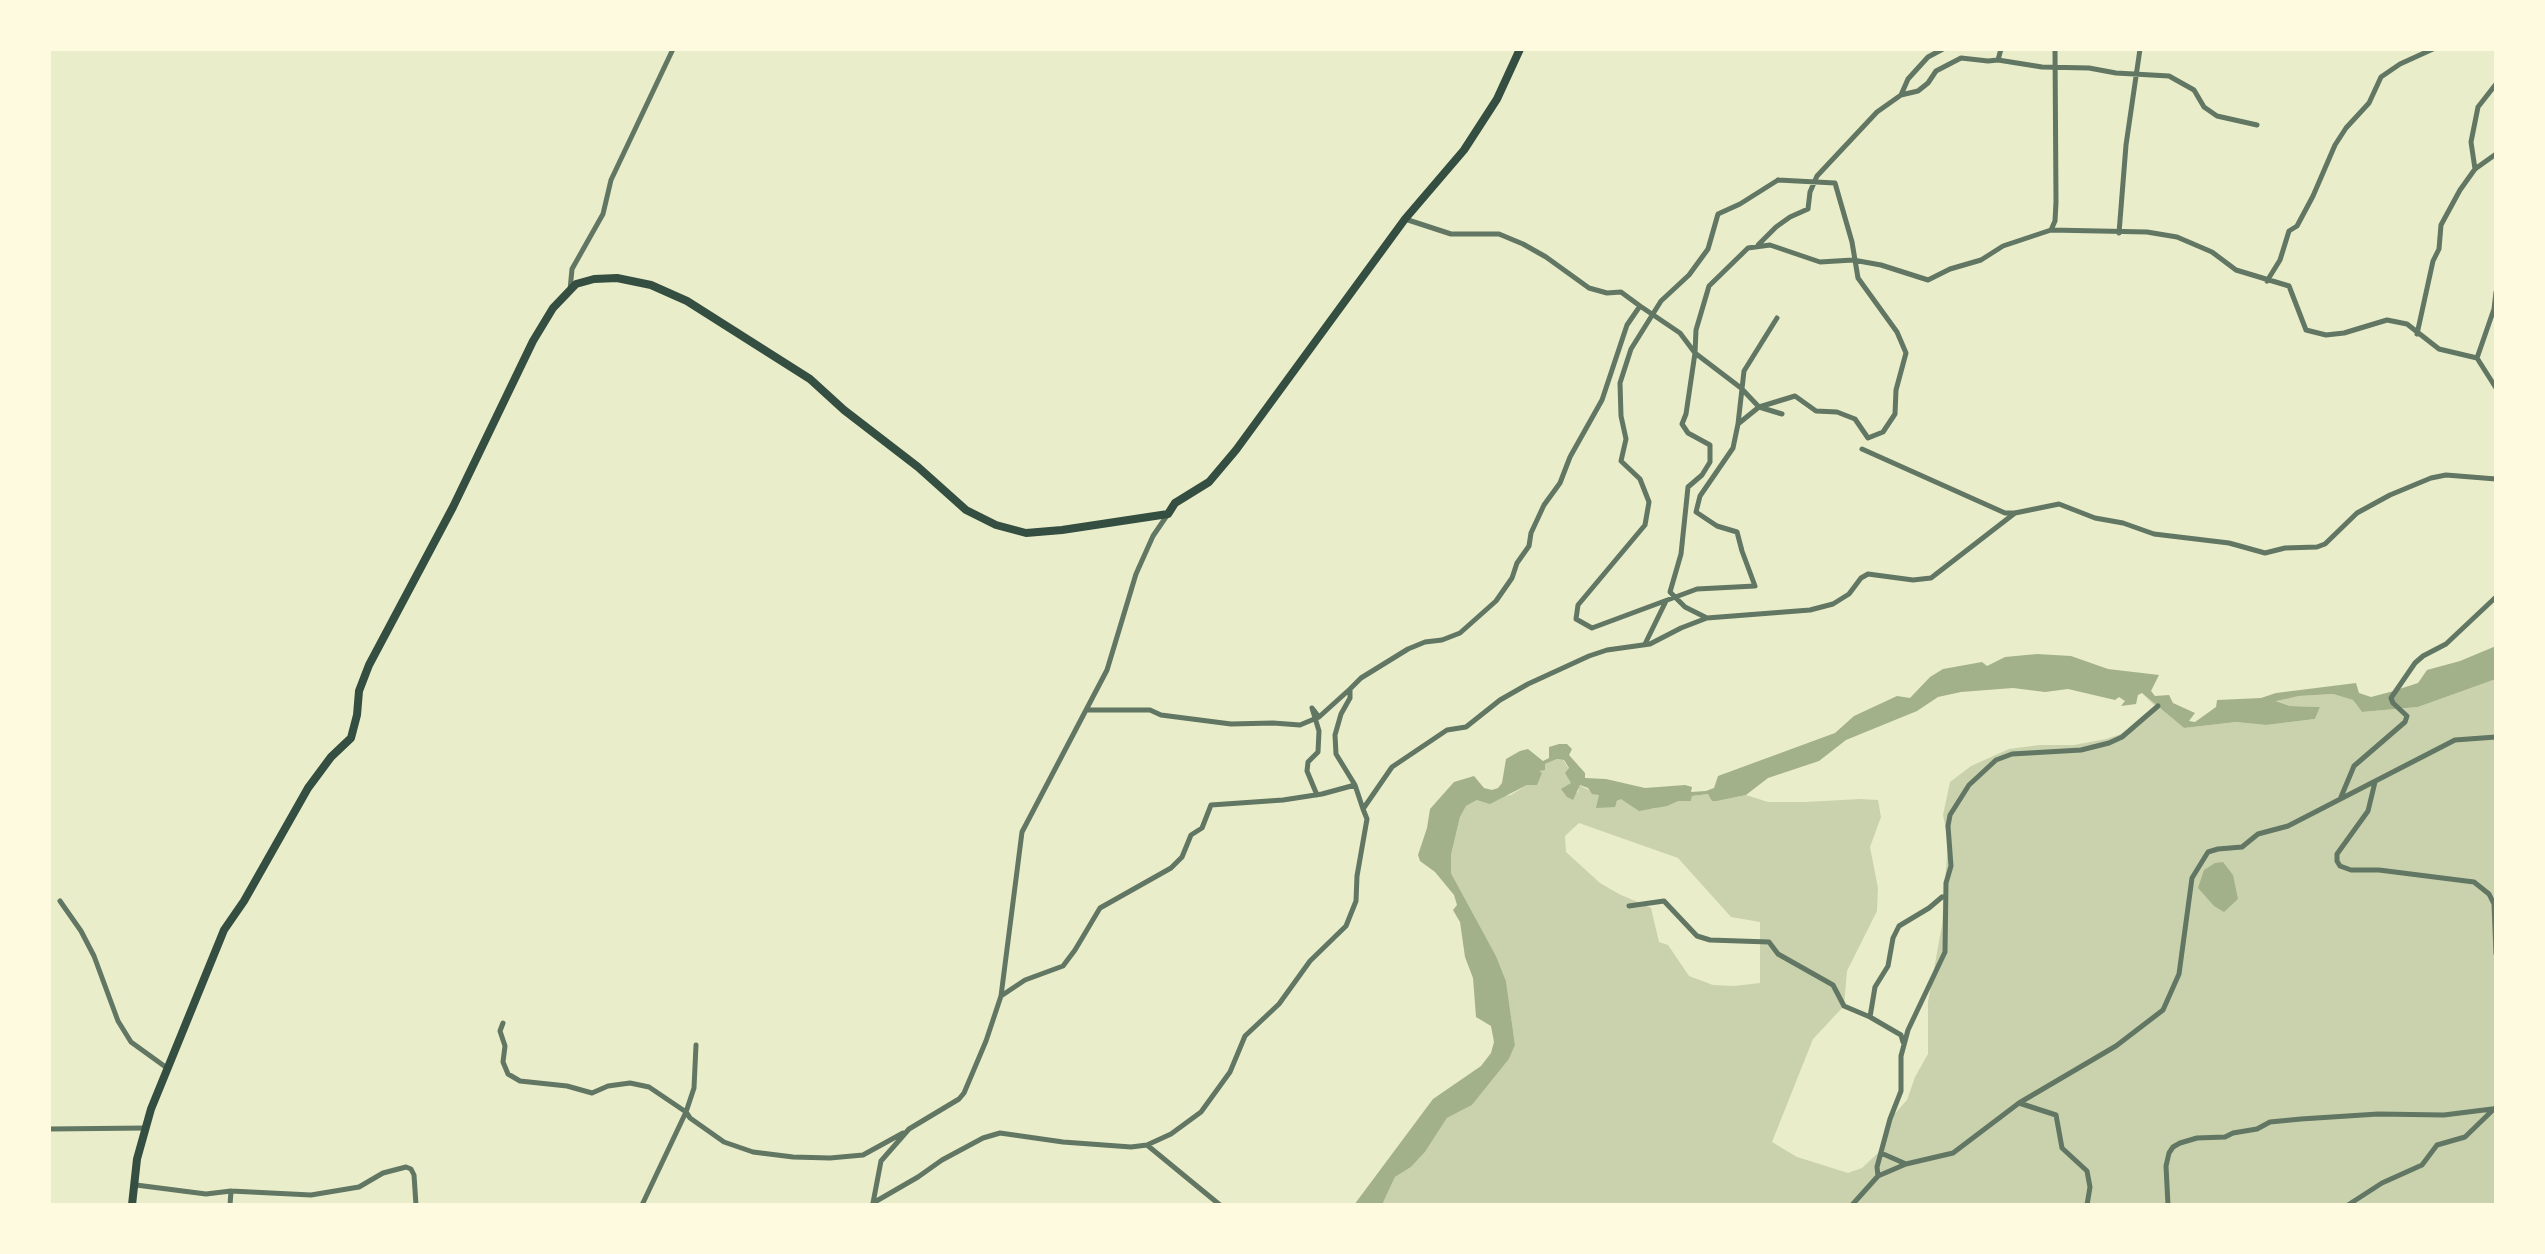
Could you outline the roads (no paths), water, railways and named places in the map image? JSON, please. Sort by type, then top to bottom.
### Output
[{"type":"main road","points":[[132,1205],[137,1159],[146,1128],[167,1068],[224,930],[244,901],[308,788],[331,757],[351,738],[359,691],[369,665],[453,507],[533,341],[553,308],[576,284],[594,279],[617,278],[651,285],[687,301],[810,379],[966,510],[996,525],[1026,533],[1168,513],[1175,503],[1209,482],[1236,450],[1405,219],[1464,150],[1497,99],[1520,49]]},
{"type":"street","points":[[570,290],[572,269],[603,214],[611,180],[673,49]]},
{"type":"street","points":[[1901,95],[1908,79],[1928,57],[1943,49]]},
{"type":"street","points":[[1998,60],[2001,49]]},
{"type":"street","points":[[2050,230],[2055,222],[2056,202],[2055,49]]},
{"type":"street","points":[[2119,233],[2126,145],[2140,49]]},
{"type":"street","points":[[2267,281],[2280,260],[2289,232],[2297,226],[2313,196],[2335,145],[2359,112],[2369,103],[2381,77],[2400,64],[2433,49]]},
{"type":"street","points":[[1758,245],[1790,217],[1808,209],[1810,192],[1817,176],[1877,112],[1901,95],[1918,91],[1936,71],[1961,58],[2169,76],[2194,90],[2204,107],[2217,116],[2257,125]]},
{"type":"street","points":[[2475,169],[2471,142],[2478,107],[2496,84]]},
{"type":"street","points":[[2417,334],[2433,261],[2439,249],[2441,225],[2475,169],[2496,154]]},
{"type":"street","points":[[1738,424],[1759,407],[1795,396],[1816,411],[1838,412],[1854,419],[1868,438],[1883,432],[1895,414],[1896,390],[1906,354],[1897,332],[1858,278],[1852,242],[1835,183],[1778,180],[1740,204],[1718,214],[1708,249],[1689,275],[1661,301],[1631,349],[1620,383],[1621,416],[1626,439],[1621,461],[1640,479],[1649,502],[1645,525],[1578,605],[1576,620],[1592,628],[1697,589],[1755,586],[1737,532],[1717,526],[1696,512],[1700,496],[1733,448],[1744,371],[1777,318]]},
{"type":"street","points":[[1405,219],[1451,234],[1500,234],[1523,243],[1546,257],[1589,289],[1607,293],[1621,292],[1680,333],[1695,353],[1741,388],[1759,407],[1782,414]]},
{"type":"street","points":[[1646,644],[1670,592],[1681,554],[1688,487],[1702,475],[1710,462],[1710,445],[1688,433],[1682,424],[1695,353],[1696,330],[1709,286],[1748,248],[1770,245],[1820,262],[1853,260],[1881,265],[1928,280],[1950,269],[1981,260],[2003,246],[2050,230],[2147,232],[2177,237],[2212,252],[2236,270],[2289,286],[2297,314],[2306,330],[2326,335],[2387,320],[2407,324],[2440,349],[2477,358],[2496,388]]},
{"type":"street","points":[[2477,358],[2494,309],[2496,292]]},
{"type":"street","points":[[1086,710],[1150,710],[1161,715],[1231,724],[1300,725],[1319,717],[1361,678],[1408,649],[1460,633],[1496,601],[1512,578],[1517,563],[1529,546],[1531,533],[1544,505],[1560,483],[1570,457],[1602,400],[1627,325],[1640,306]]},
{"type":"street","points":[[1862,449],[2005,513],[2060,504],[2095,518],[2123,523],[2154,534],[2229,543],[2265,553],[2325,544],[2357,513],[2407,486],[2431,478],[2446,475],[2496,479]]},
{"type":"street","points":[[503,1023],[500,1031],[506,1046],[503,1062],[508,1074],[520,1081],[568,1086],[592,1093],[608,1086],[630,1083],[649,1087],[724,1142],[753,1152],[793,1157],[863,1155],[959,1099],[986,1041],[1002,996],[1022,832],[1107,670],[1136,574],[1153,536],[1168,513]]},
{"type":"street","points":[[1363,809],[1392,767],[1433,737],[1447,730],[1466,727],[1500,700],[1589,656],[1607,650],[1650,644],[1707,618],[1810,610],[1833,604],[1849,594],[1861,578],[1868,574],[1913,579],[1931,578],[2015,513]]},
{"type":"street","points":[[1670,592],[1685,607],[1707,618]]},
{"type":"street","points":[[2341,797],[2354,766],[2407,719],[2404,711],[2393,703],[2391,698],[2415,663],[2446,644],[2496,597]]},
{"type":"street","points":[[872,1204],[942,1160],[994,1133],[1131,1147],[1147,1145],[1171,1134],[1201,1112],[1230,1072],[1245,1036],[1279,1004],[1310,961],[1346,926],[1356,901],[1367,819],[1355,785],[1336,754],[1335,736],[1341,713],[1350,698],[1350,689]]},
{"type":"street","points":[[1878,1176],[1877,1167],[1901,1091],[1901,1056],[1908,1030],[1945,952],[1946,883],[1951,866],[1948,826],[1950,815],[1969,785],[1984,769],[2002,757],[2081,750],[2116,740],[2158,706]]},
{"type":"street","points":[[1317,795],[1307,771],[1308,762],[1318,752],[1319,741],[1312,708],[1319,717]]},
{"type":"street","points":[[1852,1205],[1878,1176],[1906,1164],[1953,1153],[2019,1104],[2116,1046],[2163,1010],[2179,974],[2192,878],[2204,856],[2213,850],[2242,847],[2258,834],[2288,826],[2455,740],[2496,737]]},
{"type":"street","points":[[2375,781],[2368,811],[2337,854],[2340,866],[2351,870],[2379,870],[2474,882],[2488,894],[2494,904],[2496,954]]},
{"type":"street","points":[[1002,996],[1025,980],[1063,966],[1100,908],[1171,868],[1182,857],[1191,835],[1202,828],[1211,805],[1257,804],[1317,795],[1355,785]]},
{"type":"street","points":[[1870,1017],[1875,986],[1888,966],[1893,938],[1899,926],[1942,897]]},
{"type":"street","points":[[60,901],[81,930],[118,1021],[131,1042],[167,1068]]},
{"type":"street","points":[[1629,906],[1664,901],[1697,936],[1723,941],[1769,942],[1778,954],[1833,985],[1844,1006],[1901,1035],[1904,1045]]},
{"type":"street","points":[[642,1205],[694,1088],[696,1045]]},
{"type":"street","points":[[2019,1104],[2056,1115],[2062,1148],[2087,1171],[2090,1187],[2087,1205]]},
{"type":"street","points":[[2168,1205],[2166,1166],[2169,1153],[2180,1143],[2257,1129],[2270,1122],[2378,1114],[2444,1115],[2494,1108]]},
{"type":"street","points":[[2348,1205],[2382,1183],[2422,1165],[2437,1145],[2465,1137],[2494,1108]]},
{"type":"street","points":[[49,1129],[146,1128]]},
{"type":"street","points":[[872,1204],[881,1161],[909,1129]]},
{"type":"street","points":[[1147,1145],[1220,1205]]},
{"type":"street","points":[[1881,1153],[1906,1164]]},
{"type":"street","points":[[136,1185],[206,1194],[231,1191],[327,1194],[359,1187],[383,1173],[406,1167],[414,1175],[415,1205]]},
{"type":"street","points":[[230,1205],[231,1191]]}]
